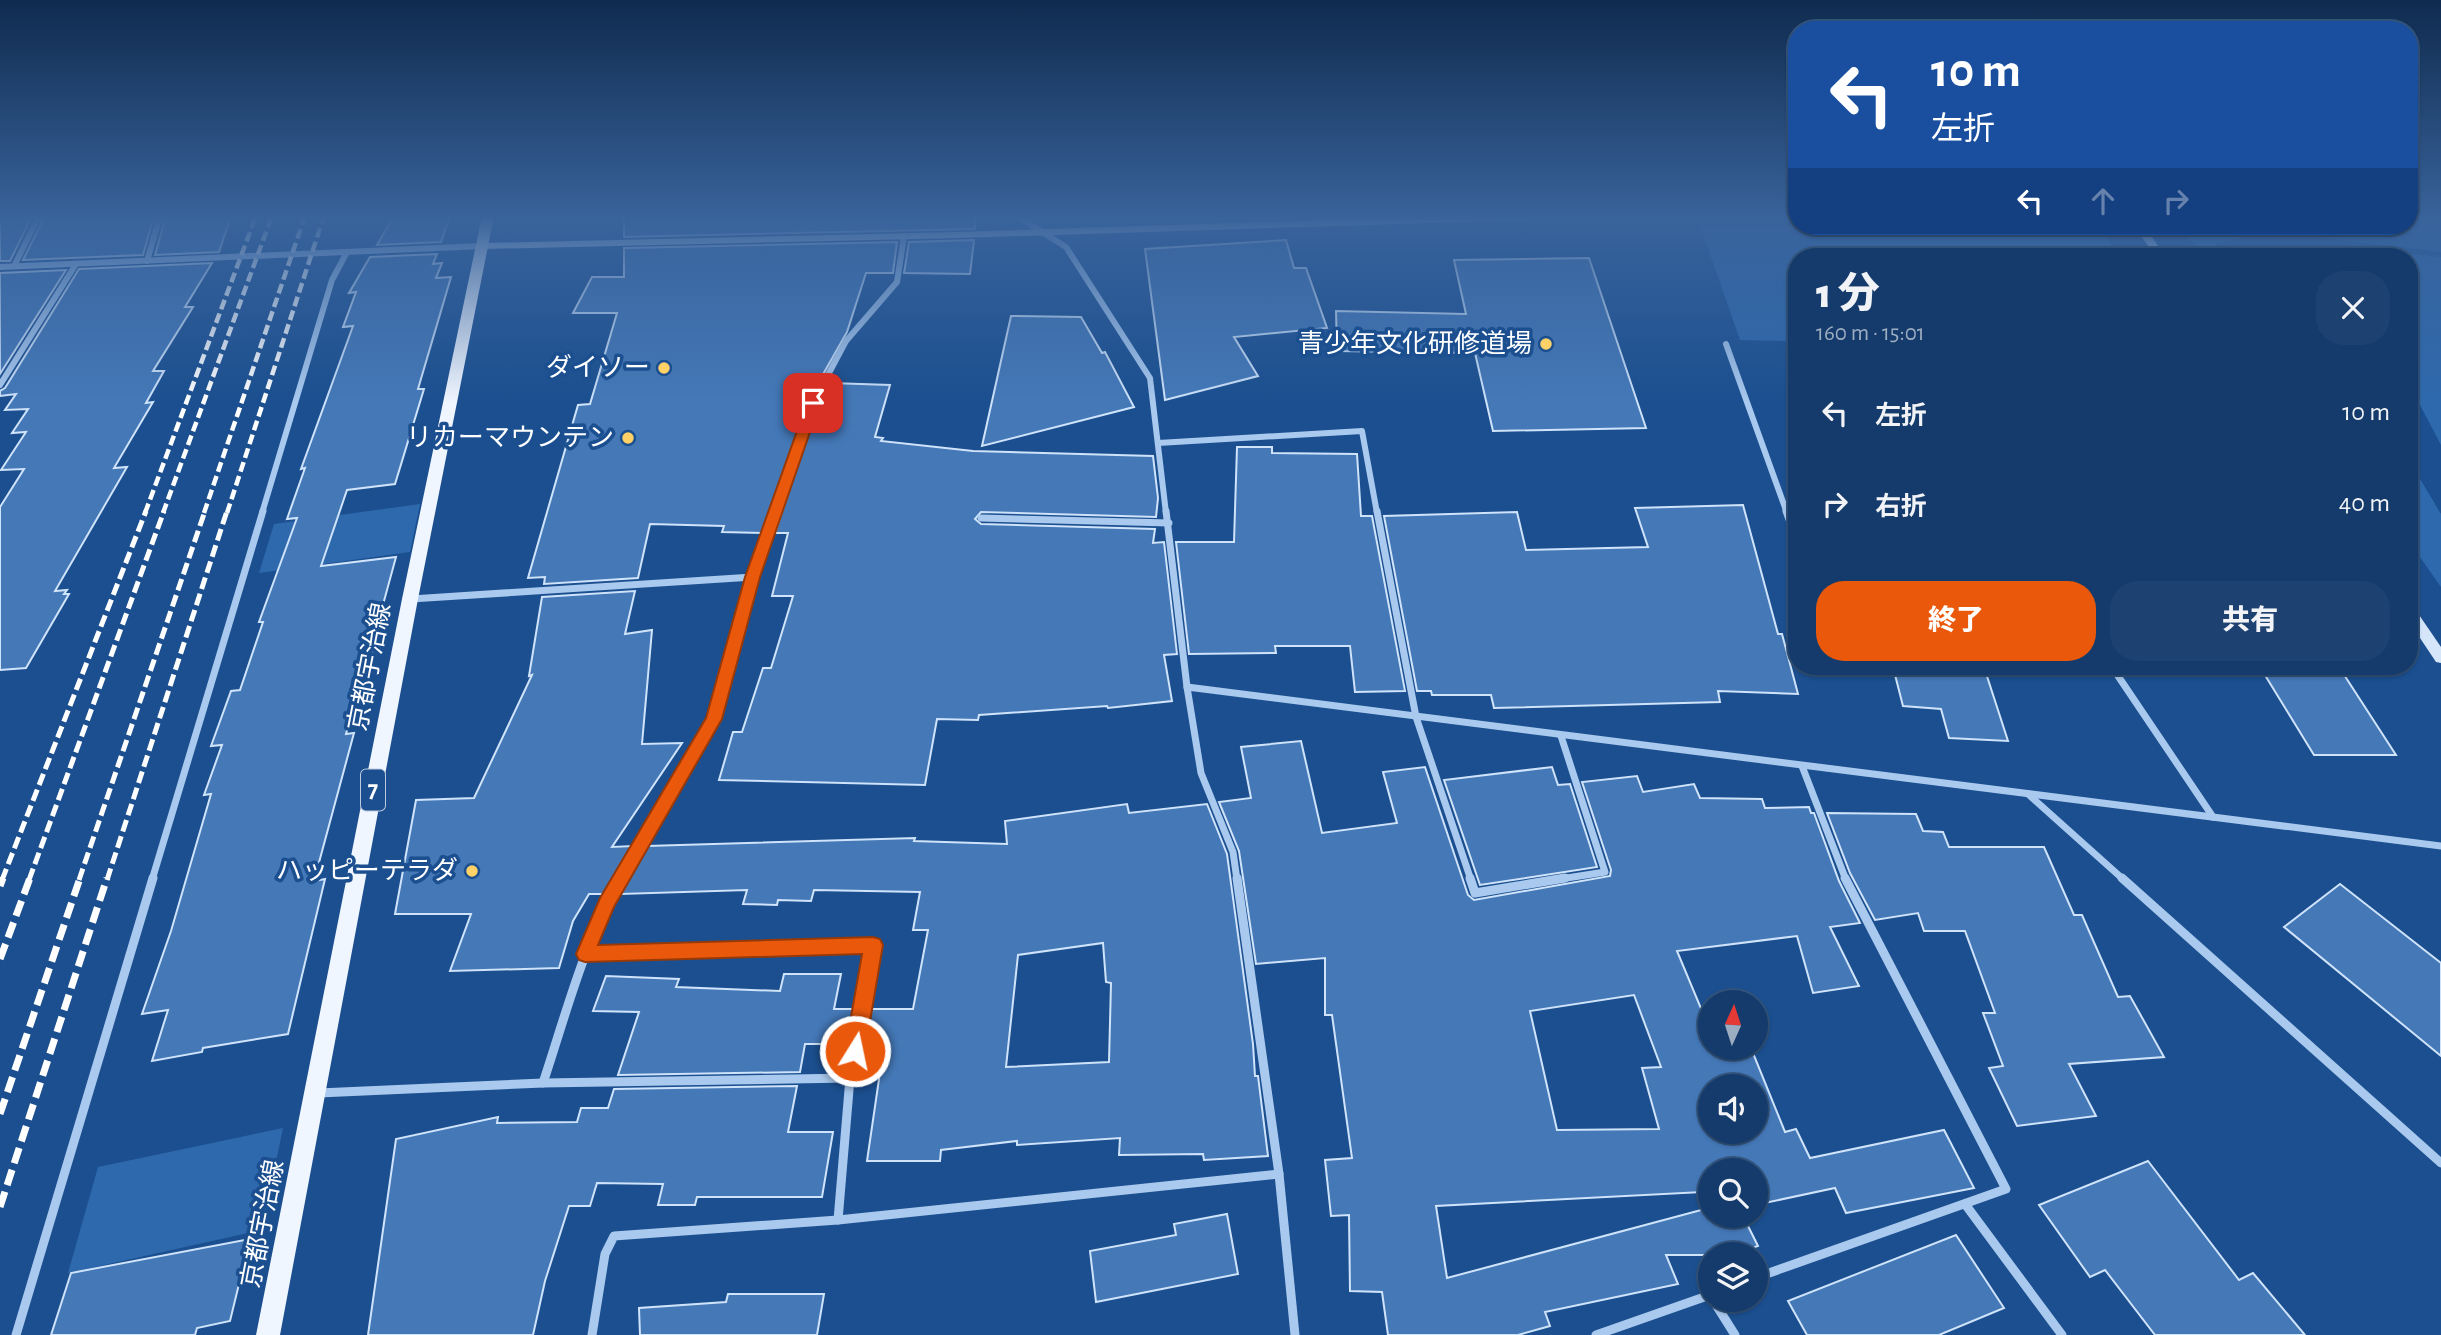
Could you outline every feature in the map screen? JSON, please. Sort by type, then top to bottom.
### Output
[{"type":"main road","name":"京都宇治線","points":[[268,1335],[410,599],[475,278]]},
{"type":"street","points":[[0,385],[67,278]]},
{"type":"street","points":[[16,1335],[333,278]]},
{"type":"street","points":[[543,1083],[585,954],[606,904],[714,719],[753,577],[813,403],[846,341],[898,278]]},
{"type":"street","points":[[1086,278],[1150,378],[1187,687],[1201,773],[1233,852],[1279,1174],[1295,1335]]},
{"type":"street","points":[[1726,344],[1788,517]]},
{"type":"street","points":[[1158,443],[1362,431],[1416,717],[1475,893],[1605,872],[1561,736]]},
{"type":"street","points":[[981,518],[1168,523]]},
{"type":"street","points":[[410,599],[753,577]]},
{"type":"street","points":[[2418,624],[2441,657]]},
{"type":"street","points":[[2117,675],[2213,817]]},
{"type":"street","points":[[1187,687],[2441,846]]},
{"type":"street","points":[[1768,1273],[2006,1189],[1848,887],[1802,766]]},
{"type":"street","points":[[2028,793],[2441,1163]]},
{"type":"street","points":[[585,954],[873,945],[850,1077],[838,1220]]},
{"type":"street","points":[[314,1093],[543,1083],[850,1077]]},
{"type":"street","points":[[592,1335],[605,1254],[614,1236],[838,1220],[1279,1174]]},
{"type":"street","points":[[1965,1204],[2062,1335]]},
{"type":"street","points":[[1596,1335],[1698,1300]]},
{"type":"street","points":[[1720,1312],[1735,1335]]},
{"type":"shaded area","points":[[1719,278],[1788,278],[1788,341],[1740,340]]},
{"type":"shaded area","points":[[2418,278],[2441,278],[2441,445],[2418,401]]},
{"type":"shaded area","points":[[2418,475],[2441,514],[2441,587],[2418,554]]},
{"type":"shaded area","points":[[420,504],[410,552],[259,573],[274,524]]},
{"type":"shaded area","points":[[283,1128],[262,1230],[68,1273],[98,1167]]},
{"type":"building","points":[[0,278],[61,278],[0,374]]},
{"type":"building","points":[[73,278],[203,278],[185,307],[193,307],[153,371],[164,371],[146,403],[153,402],[114,468],[127,467],[55,591],[67,590],[64,594],[69,594],[26,668],[0,670],[0,507],[24,469],[1,470],[26,432],[12,433],[28,409],[5,410],[16,394],[0,396],[0,391],[5,388]]},
{"type":"building","points":[[358,278],[451,278],[418,389],[424,389],[395,484],[347,490],[321,566],[396,557],[381,612],[388,611],[373,664],[365,665],[346,734],[354,733],[314,881],[325,879],[288,1034],[203,1048],[202,1052],[152,1061],[168,1010],[142,1014],[171,931],[211,794],[204,795],[222,745],[211,746],[231,691],[240,690],[263,622],[259,622],[297,518],[287,519],[305,468],[301,469],[353,326],[343,327],[356,292],[349,293]]},
{"type":"building","points":[[591,278],[864,278],[847,332],[808,401],[762,533],[722,532],[724,526],[650,524],[638,578],[544,584],[545,577],[528,578],[578,405],[590,404],[617,313],[573,313]]},
{"type":"building","points":[[1149,278],[1310,278],[1327,328],[1234,337],[1258,376],[1165,400]]},
{"type":"building","name":"青少年文化研修道場","points":[[1458,278],[1596,278],[1646,428],[1493,431],[1475,353],[1337,351],[1336,311],[1466,314]]},
{"type":"building","points":[[1011,316],[1081,317],[1102,353],[1105,352],[1134,407],[982,446]]},
{"type":"building","points":[[830,383],[890,385],[875,437],[883,438],[881,441],[973,451],[1153,456],[1158,498],[1156,517],[981,512],[975,519],[981,524],[1155,529],[1153,543],[1164,542],[1177,654],[1164,655],[1172,701],[1108,708],[979,715],[978,720],[937,719],[925,785],[719,780],[733,732],[742,732],[763,668],[771,668],[793,596],[772,596],[788,533],[775,533],[818,405]]},
{"type":"building","points":[[1237,447],[1272,447],[1272,453],[1357,454],[1361,516],[1372,516],[1405,691],[1355,692],[1350,646],[1275,646],[1276,653],[1189,654],[1176,542],[1234,542]]},
{"type":"building","points":[[1743,505],[1778,634],[1782,634],[1788,656],[1788,675],[1793,675],[1798,694],[1718,691],[1720,702],[1494,708],[1491,695],[1432,695],[1431,691],[1417,691],[1384,516],[1517,512],[1526,550],[1648,547],[1635,508]]},
{"type":"building","points":[[635,591],[625,634],[652,630],[642,744],[682,743],[612,847],[633,846],[605,894],[589,894],[573,921],[559,968],[450,971],[471,914],[395,914],[416,800],[474,798],[532,675],[529,676],[542,597]]},
{"type":"building","points":[[1895,675],[1987,675],[2008,741],[1949,738],[1941,709],[1903,706]]},
{"type":"building","points":[[2265,675],[2344,675],[2396,755],[2314,755]]},
{"type":"building","points":[[1301,741],[1322,833],[1397,823],[1383,772],[1425,767],[1468,895],[1474,900],[1610,876],[1611,870],[1582,782],[1637,776],[1643,792],[1694,784],[1700,798],[1762,799],[1765,808],[1809,807],[1811,813],[1814,813],[1839,881],[1860,923],[1830,927],[1859,986],[1813,993],[1797,936],[1677,951],[1698,1001],[1698,1060],[1756,1060],[1762,1074],[1698,1074],[1698,1144],[1768,1144],[1768,1090],[1785,1132],[1796,1129],[1810,1158],[1944,1130],[1974,1188],[1846,1213],[1835,1188],[1768,1202],[1768,1158],[1698,1158],[1698,1192],[1436,1206],[1447,1278],[1698,1211],[1698,1228],[1749,1228],[1756,1242],[1698,1242],[1698,1255],[1666,1255],[1678,1284],[1545,1312],[1550,1326],[1518,1335],[1388,1335],[1382,1292],[1350,1291],[1349,1215],[1331,1216],[1325,1160],[1352,1158],[1332,1015],[1325,1015],[1325,958],[1256,964],[1239,851],[1219,802],[1251,798],[1241,747]],"holes":[[[1634,995],[1661,1067],[1642,1068],[1659,1129],[1557,1130],[1530,1011]]]},
{"type":"building","points":[[1552,767],[1558,785],[1570,784],[1597,867],[1480,885],[1444,780]]},
{"type":"building","points":[[1127,804],[1129,813],[1207,804],[1227,854],[1255,1076],[1258,1076],[1268,1156],[1204,1160],[1203,1154],[1119,1155],[1120,1138],[1017,1145],[1017,1141],[941,1150],[940,1161],[867,1161],[884,1045],[863,1044],[869,1009],[913,1009],[928,930],[913,930],[920,892],[814,890],[811,901],[778,900],[777,905],[743,904],[747,890],[621,894],[647,846],[915,838],[914,841],[1007,844],[1005,821]],"holes":[[[1103,943],[1106,982],[1111,983],[1109,1062],[1006,1067],[1018,955]]]},
{"type":"building","points":[[1827,813],[1916,814],[1923,831],[1943,832],[1949,847],[2044,847],[2074,915],[2082,915],[2118,997],[2130,996],[2164,1057],[2069,1064],[2096,1116],[2017,1126],[1989,1068],[2003,1066],[1983,1013],[1995,1013],[1965,931],[1924,931],[1918,913],[1875,920],[1850,873]]},
{"type":"building","points":[[2340,884],[2441,963],[2441,1056],[2284,927]]},
{"type":"building","points":[[784,974],[841,974],[834,1009],[855,1009],[849,1044],[805,1044],[800,1072],[618,1075],[639,1012],[593,1011],[606,976],[679,979],[676,987],[780,991]]},
{"type":"building","points":[[797,1086],[788,1132],[833,1132],[822,1197],[697,1197],[695,1205],[658,1205],[663,1184],[597,1183],[590,1206],[569,1206],[545,1281],[533,1335],[368,1335],[396,1139],[498,1117],[497,1123],[577,1122],[581,1108],[608,1108],[614,1089]]},
{"type":"building","points":[[2148,1161],[2239,1280],[2253,1273],[2305,1335],[2155,1335],[2105,1270],[2090,1277],[2039,1205]]},
{"type":"building","points":[[1227,1214],[1238,1274],[1096,1302],[1090,1251],[1176,1235],[1174,1224]]},
{"type":"building","points":[[1956,1235],[2004,1308],[1939,1335],[1807,1335],[1788,1301]]},
{"type":"building","points":[[250,1239],[230,1321],[197,1328],[195,1335],[51,1335],[71,1273]]},
{"type":"building","points":[[728,1294],[824,1294],[817,1335],[640,1335],[639,1308],[726,1302]]},
{"type":"railway","points":[[145,513],[233,278]]},
{"type":"railway","points":[[163,513],[249,278]]},
{"type":"railway","points":[[204,513],[284,278]]},
{"type":"railway","points":[[227,513],[304,278]]},
{"type":"railway","points":[[2,880],[146,511]]},
{"type":"railway","points":[[29,880],[164,511]]},
{"type":"railway","points":[[79,880],[205,511]]},
{"type":"railway","points":[[107,880],[227,511]]},
{"type":"railway","points":[[0,886],[3,878]]},
{"type":"railway","points":[[0,959],[30,878]]},
{"type":"railway","points":[[0,1114],[80,878]]},
{"type":"railway","points":[[0,1207],[107,878]]},
{"type":"place","name":"青少年文化研修道場","points":[[1546,344]]},
{"type":"place","name":"ダイソー","points":[[664,368]]},
{"type":"place","name":"リカーマウンテン","points":[[628,438]]},
{"type":"place","name":"ハッピーテラダ","points":[[472,871]]},
{"type":"route","points":[[813,403],[753,577],[714,719],[606,904],[585,954],[873,945],[855,1051]]}]
